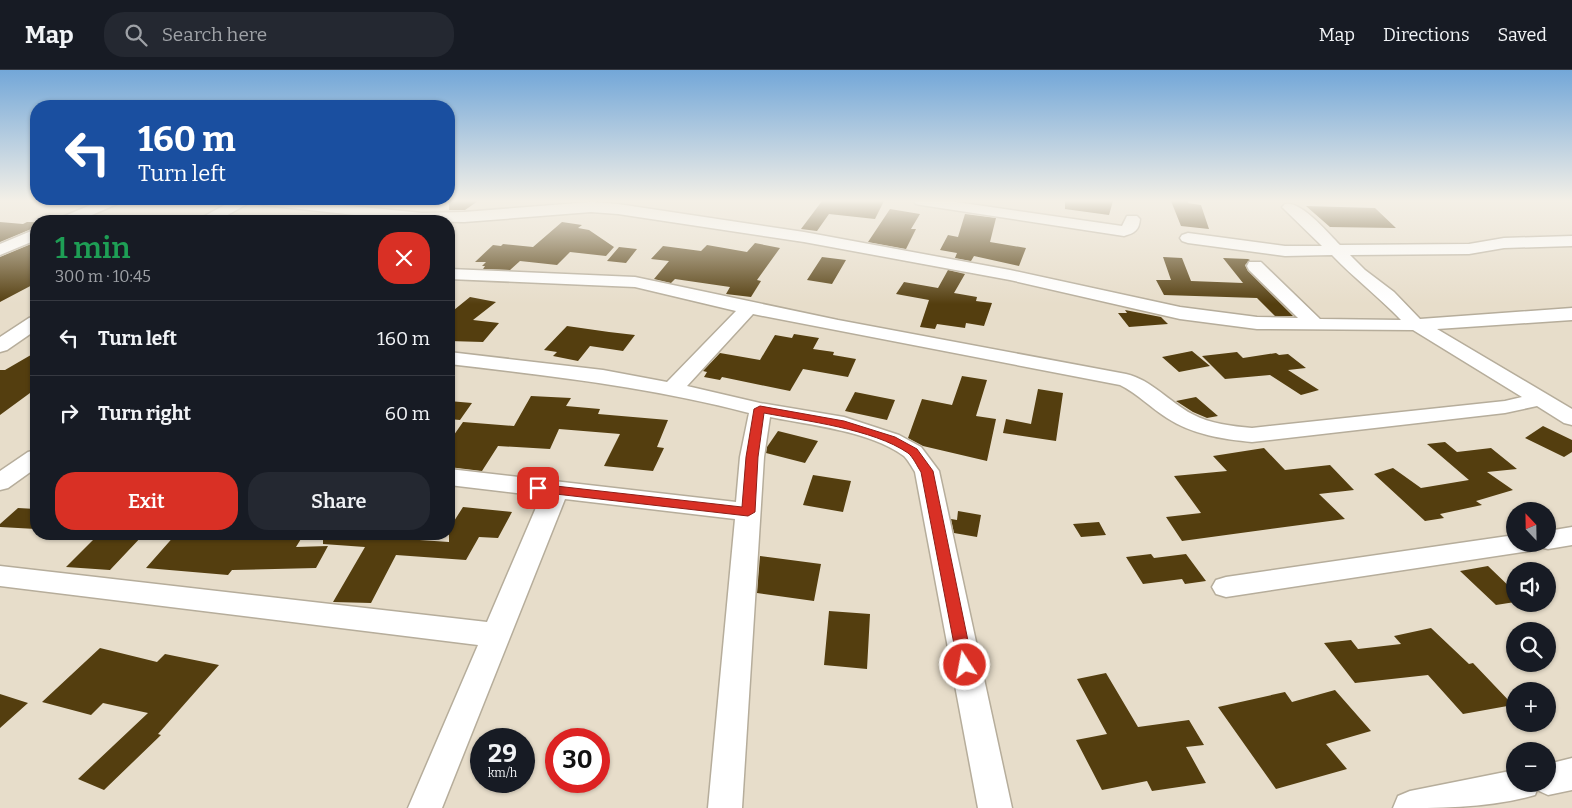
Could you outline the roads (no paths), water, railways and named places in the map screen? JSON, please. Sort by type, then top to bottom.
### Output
[{"type":"street","points":[[793,235],[1010,275],[1180,313],[1257,323],[1367,312]]},
{"type":"street","points":[[1320,235],[1358,274],[1388,296],[1414,323],[1572,418]]},
{"type":"street","points":[[0,250],[30,237]]},
{"type":"street","points":[[1188,238],[1286,251],[1469,249],[1504,243],[1572,241]]},
{"type":"street","points":[[1255,266],[1309,319],[1394,326],[1414,323],[1572,314]]},
{"type":"street","points":[[455,274],[635,282],[749,308],[1126,380],[1141,386],[1175,414],[1197,426],[1218,432],[1252,435],[1506,407],[1542,399]]},
{"type":"street","points":[[672,389],[749,308]]},
{"type":"street","points":[[0,346],[30,326]]},
{"type":"street","points":[[455,359],[603,376],[713,397],[760,409],[844,424],[891,440],[913,452],[927,471],[995,808]]},
{"type":"street","points":[[725,808],[752,457],[760,409]]},
{"type":"street","points":[[0,482],[30,461]]},
{"type":"street","points":[[455,478],[748,512]]},
{"type":"street","points":[[425,808],[556,490]]},
{"type":"street","points":[[1556,539],[1572,536]]},
{"type":"street","points":[[1226,587],[1506,546]]},
{"type":"street","points":[[0,576],[495,635]]},
{"type":"street","points":[[1556,777],[1572,774]]},
{"type":"street","points":[[1410,808],[1506,788]]}]
